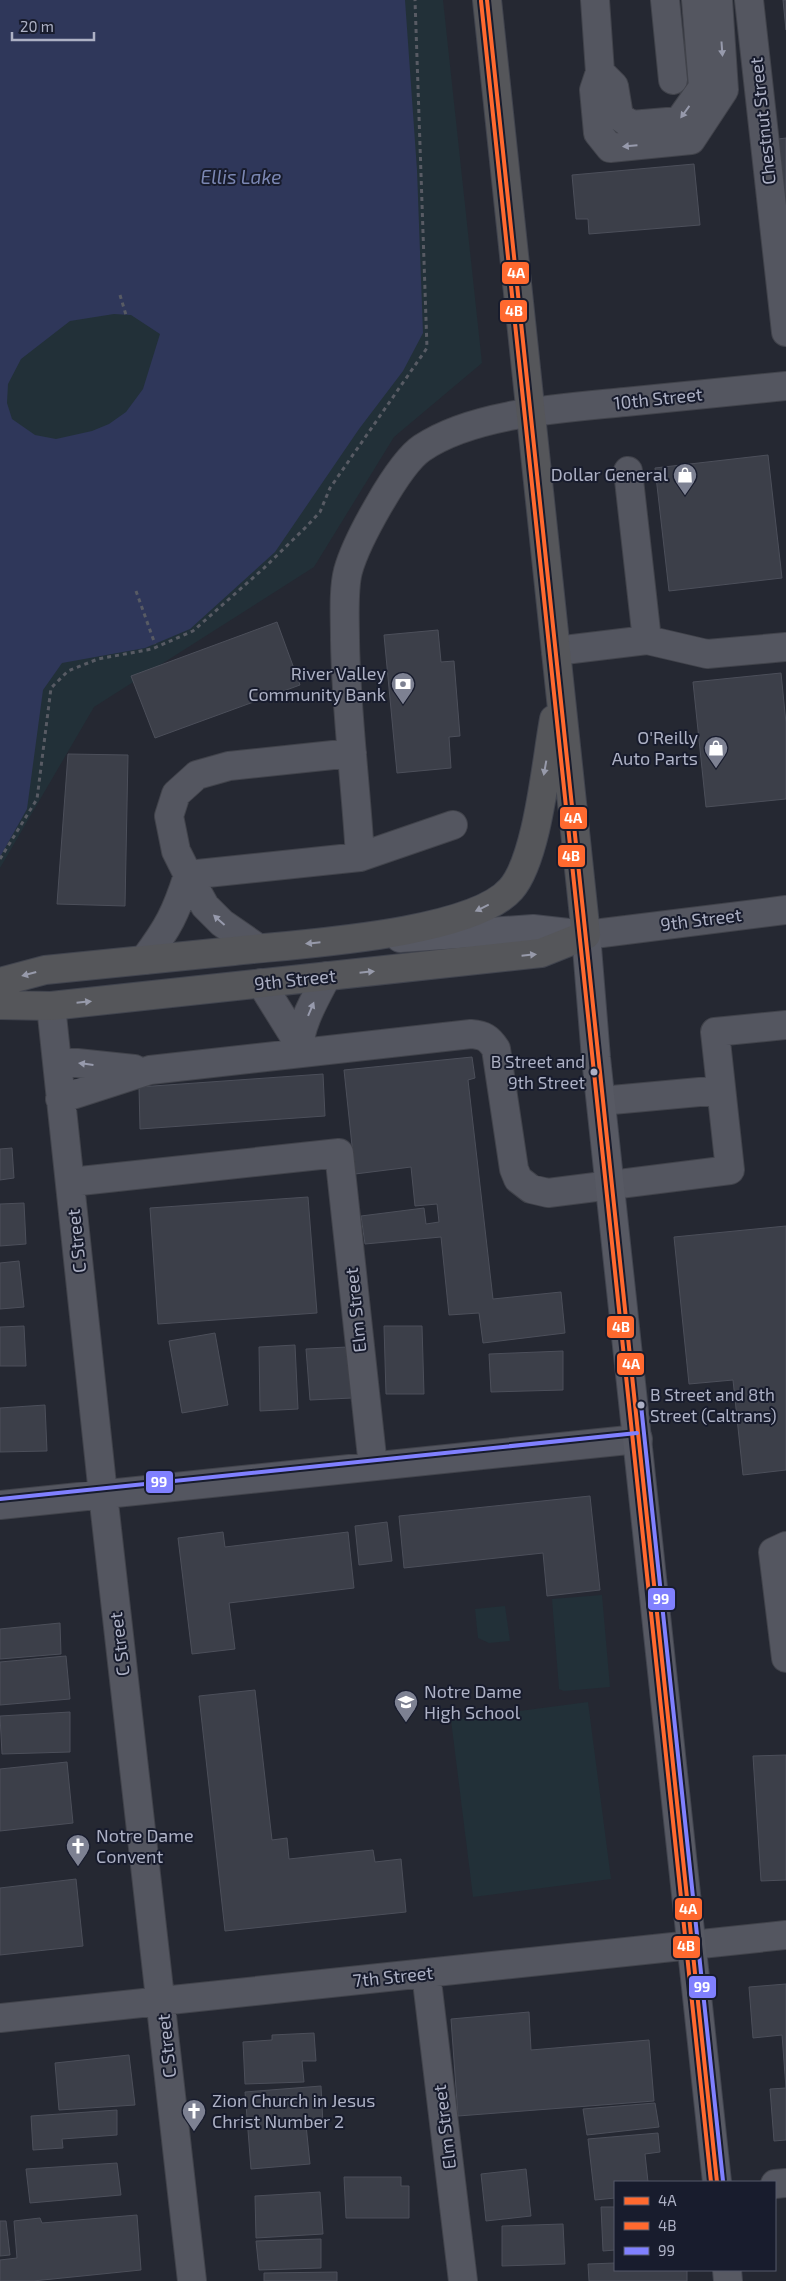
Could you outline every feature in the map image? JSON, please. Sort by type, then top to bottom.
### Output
[{"type":"highway","points":[[487,0],[586,935]]},
{"type":"highway","points":[[361,938],[459,918],[483,909],[510,890],[526,865],[532,844],[560,685]]},
{"type":"highway","name":"9th Street","points":[[0,1005],[51,1006],[540,953],[586,935]]},
{"type":"highway","name":"9th Street","points":[[0,982],[45,970],[361,938]]},
{"type":"main road","name":"9th Street","points":[[361,938],[421,938],[533,929],[586,935]]},
{"type":"main road","points":[[586,935],[610,1187],[717,2181]]},
{"type":"street","points":[[595,0],[600,72],[594,90],[598,132],[610,148],[691,140],[724,90],[718,0]]},
{"type":"street","points":[[665,0],[673,80]]},
{"type":"street","points":[[600,72],[614,86],[619,116],[631,125],[678,121],[703,86],[696,0]]},
{"type":"street","name":"Chestnut Street","points":[[749,0],[786,332]]},
{"type":"street","name":"10th Street","points":[[360,857],[345,659],[348,572],[367,528],[406,461],[422,448],[452,432],[530,413],[786,386]]},
{"type":"street","points":[[628,472],[647,640]]},
{"type":"street","points":[[556,651],[647,640],[707,654],[786,647]]},
{"type":"street","points":[[258,948],[222,923],[205,906],[188,875],[176,851],[169,816],[176,794],[197,775],[229,766],[352,752]]},
{"type":"street","points":[[188,875],[360,857],[452,825]]},
{"type":"street","points":[[144,960],[166,931],[177,908],[188,875]]},
{"type":"street","name":"9th Street","points":[[586,935],[786,910]]},
{"type":"street","points":[[299,1048],[308,1014],[327,976]]},
{"type":"street","points":[[261,984],[299,1048]]},
{"type":"street","name":"C Street","points":[[51,1006],[103,1494],[162,2001],[192,2281]]},
{"type":"street","points":[[60,1099],[150,1070],[299,1048],[471,1034],[482,1035],[490,1040],[496,1049],[514,1169],[518,1179],[531,1189],[548,1194],[730,1170],[715,1032],[786,1024]]},
{"type":"street","points":[[58,1061],[150,1070]]},
{"type":"street","points":[[601,1101],[721,1090]]},
{"type":"street","name":"Elm Street","points":[[71,1182],[339,1153],[373,1466]]},
{"type":"street","points":[[0,1505],[638,1439]]},
{"type":"street","points":[[785,1658],[772,1552],[786,1546]]},
{"type":"street","name":"7th Street","points":[[0,2018],[786,1935]]},
{"type":"street","name":"Elm Street","points":[[426,1973],[464,2281]]},
{"type":"path","points":[[0,859],[37,798],[51,688],[68,670],[98,659],[152,649],[192,631],[264,568],[320,512],[330,488],[427,348],[415,0]]},
{"type":"path","points":[[120,295],[126,315]]},
{"type":"path","points":[[136,591],[155,644]]},
{"type":"shaded area","name":"Ellis Lake","points":[[0,0],[443,0],[482,363],[394,437],[314,567],[94,707],[0,868]]},
{"type":"shaded area","points":[[602,1595],[610,1687],[564,1691],[559,1689],[552,1599]]},
{"type":"shaded area","points":[[505,1606],[510,1641],[489,1643],[478,1638],[475,1609]]},
{"type":"shaded area","points":[[588,1702],[611,1879],[473,1897],[451,1720]]},
{"type":"water","name":"Ellis Lake","points":[[0,0],[405,0],[417,170],[423,333],[403,371],[359,429],[275,552],[190,629],[145,648],[62,663],[43,690],[27,809],[0,857]],"holes":[[[114,314],[131,315],[160,334],[143,389],[126,412],[109,424],[92,431],[56,439],[35,435],[12,419],[7,403],[8,384],[21,359],[70,321]]]},
{"type":"building","points":[[783,0],[786,0],[786,30]]},
{"type":"building","points":[[786,138],[786,211],[778,139]]},
{"type":"building","points":[[694,164],[700,225],[589,234],[588,219],[576,219],[572,175]]},
{"type":"building","points":[[768,455],[782,578],[669,591],[655,468]]},
{"type":"building","points":[[277,622],[300,685],[155,738],[131,676]]},
{"type":"building","points":[[438,630],[441,662],[454,661],[460,736],[449,737],[451,768],[397,773],[384,635]]},
{"type":"building","points":[[781,673],[786,723],[786,799],[706,807],[693,682]]},
{"type":"building","points":[[68,754],[128,755],[125,906],[57,904]]},
{"type":"building","points":[[472,1057],[475,1078],[468,1080],[493,1299],[561,1292],[565,1333],[483,1343],[479,1313],[449,1315],[441,1237],[365,1244],[361,1216],[424,1208],[426,1224],[439,1222],[437,1204],[415,1206],[411,1167],[355,1174],[344,1070]]},
{"type":"building","points":[[323,1074],[325,1116],[140,1129],[139,1087]]},
{"type":"building","points":[[12,1148],[14,1178],[0,1180],[0,1149]]},
{"type":"building","points":[[308,1197],[317,1313],[158,1324],[150,1208]]},
{"type":"building","points":[[24,1203],[26,1244],[0,1246],[0,1204]]},
{"type":"building","points":[[786,1226],[786,1470],[743,1475],[733,1380],[689,1384],[674,1237]]},
{"type":"building","points":[[19,1261],[24,1307],[0,1309],[0,1263]]},
{"type":"building","points":[[24,1326],[26,1366],[0,1366],[0,1327]]},
{"type":"building","points":[[384,1326],[422,1326],[424,1394],[386,1394]]},
{"type":"building","points":[[215,1333],[228,1405],[182,1413],[169,1341]]},
{"type":"building","points":[[295,1345],[298,1409],[260,1411],[259,1347]]},
{"type":"building","points":[[348,1347],[352,1398],[310,1400],[306,1349]]},
{"type":"building","points":[[563,1351],[563,1390],[491,1392],[489,1354]]},
{"type":"building","points":[[45,1405],[47,1451],[0,1452],[0,1408]]},
{"type":"building","points":[[590,1496],[600,1590],[547,1596],[543,1553],[404,1568],[399,1516]]},
{"type":"building","points":[[387,1522],[392,1561],[359,1565],[355,1526]]},
{"type":"building","points":[[223,1532],[225,1547],[348,1532],[354,1588],[229,1603],[235,1649],[192,1654],[178,1538]]},
{"type":"building","points":[[60,1623],[61,1654],[0,1659],[0,1629]]},
{"type":"building","points":[[66,1656],[70,1699],[0,1705],[0,1662]]},
{"type":"building","points":[[255,1690],[272,1840],[287,1838],[289,1859],[373,1850],[375,1862],[401,1859],[406,1912],[225,1931],[199,1696]]},
{"type":"building","points":[[70,1712],[70,1752],[2,1754],[0,1716]]},
{"type":"building","points":[[786,1755],[786,1880],[761,1881],[753,1756]]},
{"type":"building","points":[[67,1762],[73,1823],[0,1831],[0,1769]]},
{"type":"building","points":[[76,1879],[83,1946],[0,1955],[0,1888]]},
{"type":"building","points":[[786,1984],[786,2088],[782,2035],[753,2038],[749,1987]]},
{"type":"building","points":[[529,2012],[531,2050],[649,2040],[654,2101],[458,2116],[451,2019]]},
{"type":"building","points":[[314,2033],[316,2061],[302,2061],[304,2082],[245,2084],[243,2042],[272,2040],[272,2035]]},
{"type":"building","points":[[129,2055],[135,2105],[59,2110],[55,2063]]},
{"type":"building","points":[[321,2086],[323,2124],[306,2125],[310,2164],[251,2169],[245,2092]]},
{"type":"building","points":[[786,2088],[786,2140],[774,2141],[770,2089]]},
{"type":"building","points":[[655,2103],[659,2127],[587,2135],[583,2109]]},
{"type":"building","points":[[117,2110],[117,2135],[62,2139],[63,2148],[33,2150],[31,2116]]},
{"type":"building","points":[[658,2133],[660,2152],[645,2154],[648,2181],[614,2181],[614,2198],[595,2200],[588,2139]]},
{"type":"building","points":[[117,2163],[121,2195],[30,2203],[26,2169]]},
{"type":"building","points":[[526,2169],[531,2216],[486,2221],[481,2174]]},
{"type":"building","points":[[344,2177],[401,2177],[401,2186],[409,2186],[409,2218],[346,2218]]},
{"type":"building","points":[[320,2192],[323,2234],[256,2238],[255,2196]]},
{"type":"building","points":[[601,2207],[614,2207],[614,2250],[603,2251]]},
{"type":"building","points":[[137,2215],[141,2270],[33,2281],[0,2281],[0,2260],[17,2258],[14,2221],[40,2218],[42,2223]]},
{"type":"building","points":[[0,2221],[6,2221],[10,2255],[0,2256]]},
{"type":"building","points":[[563,2224],[565,2264],[502,2266],[502,2226]]},
{"type":"building","points":[[321,2239],[321,2268],[259,2270],[256,2241]]},
{"type":"building","points":[[614,2263],[614,2271],[687,2271],[687,2281],[589,2281],[588,2264]]},
{"type":"building","points":[[337,2272],[337,2281],[264,2281],[264,2273]]},
{"type":"transit line","name":"4A","points":[[487,0],[717,2181]]},
{"type":"transit line","name":"4B","points":[[481,1],[711,2181]]},
{"type":"transit line","name":"99","points":[[641,1405],[723,2181]]},
{"type":"transit line","name":"99","points":[[0,1499],[637,1433]]},
{"type":"place","name":"Dollar General","points":[[685,496]]},
{"type":"place","name":"River Valley Community Bank","points":[[403,705]]},
{"type":"place","name":"O'Reilly Auto Parts","points":[[716,769]]},
{"type":"place","name":"B Street and 9th Street","points":[[594,1072]]},
{"type":"place","name":"B Street and 8th Street (Caltrans)","points":[[641,1405]]},
{"type":"place","name":"Notre Dame High School","points":[[406,1723]]},
{"type":"place","name":"Notre Dame Convent","points":[[78,1867]]},
{"type":"place","name":"Zion Church in Jesus Christ Number 2","points":[[194,2132]]}]
